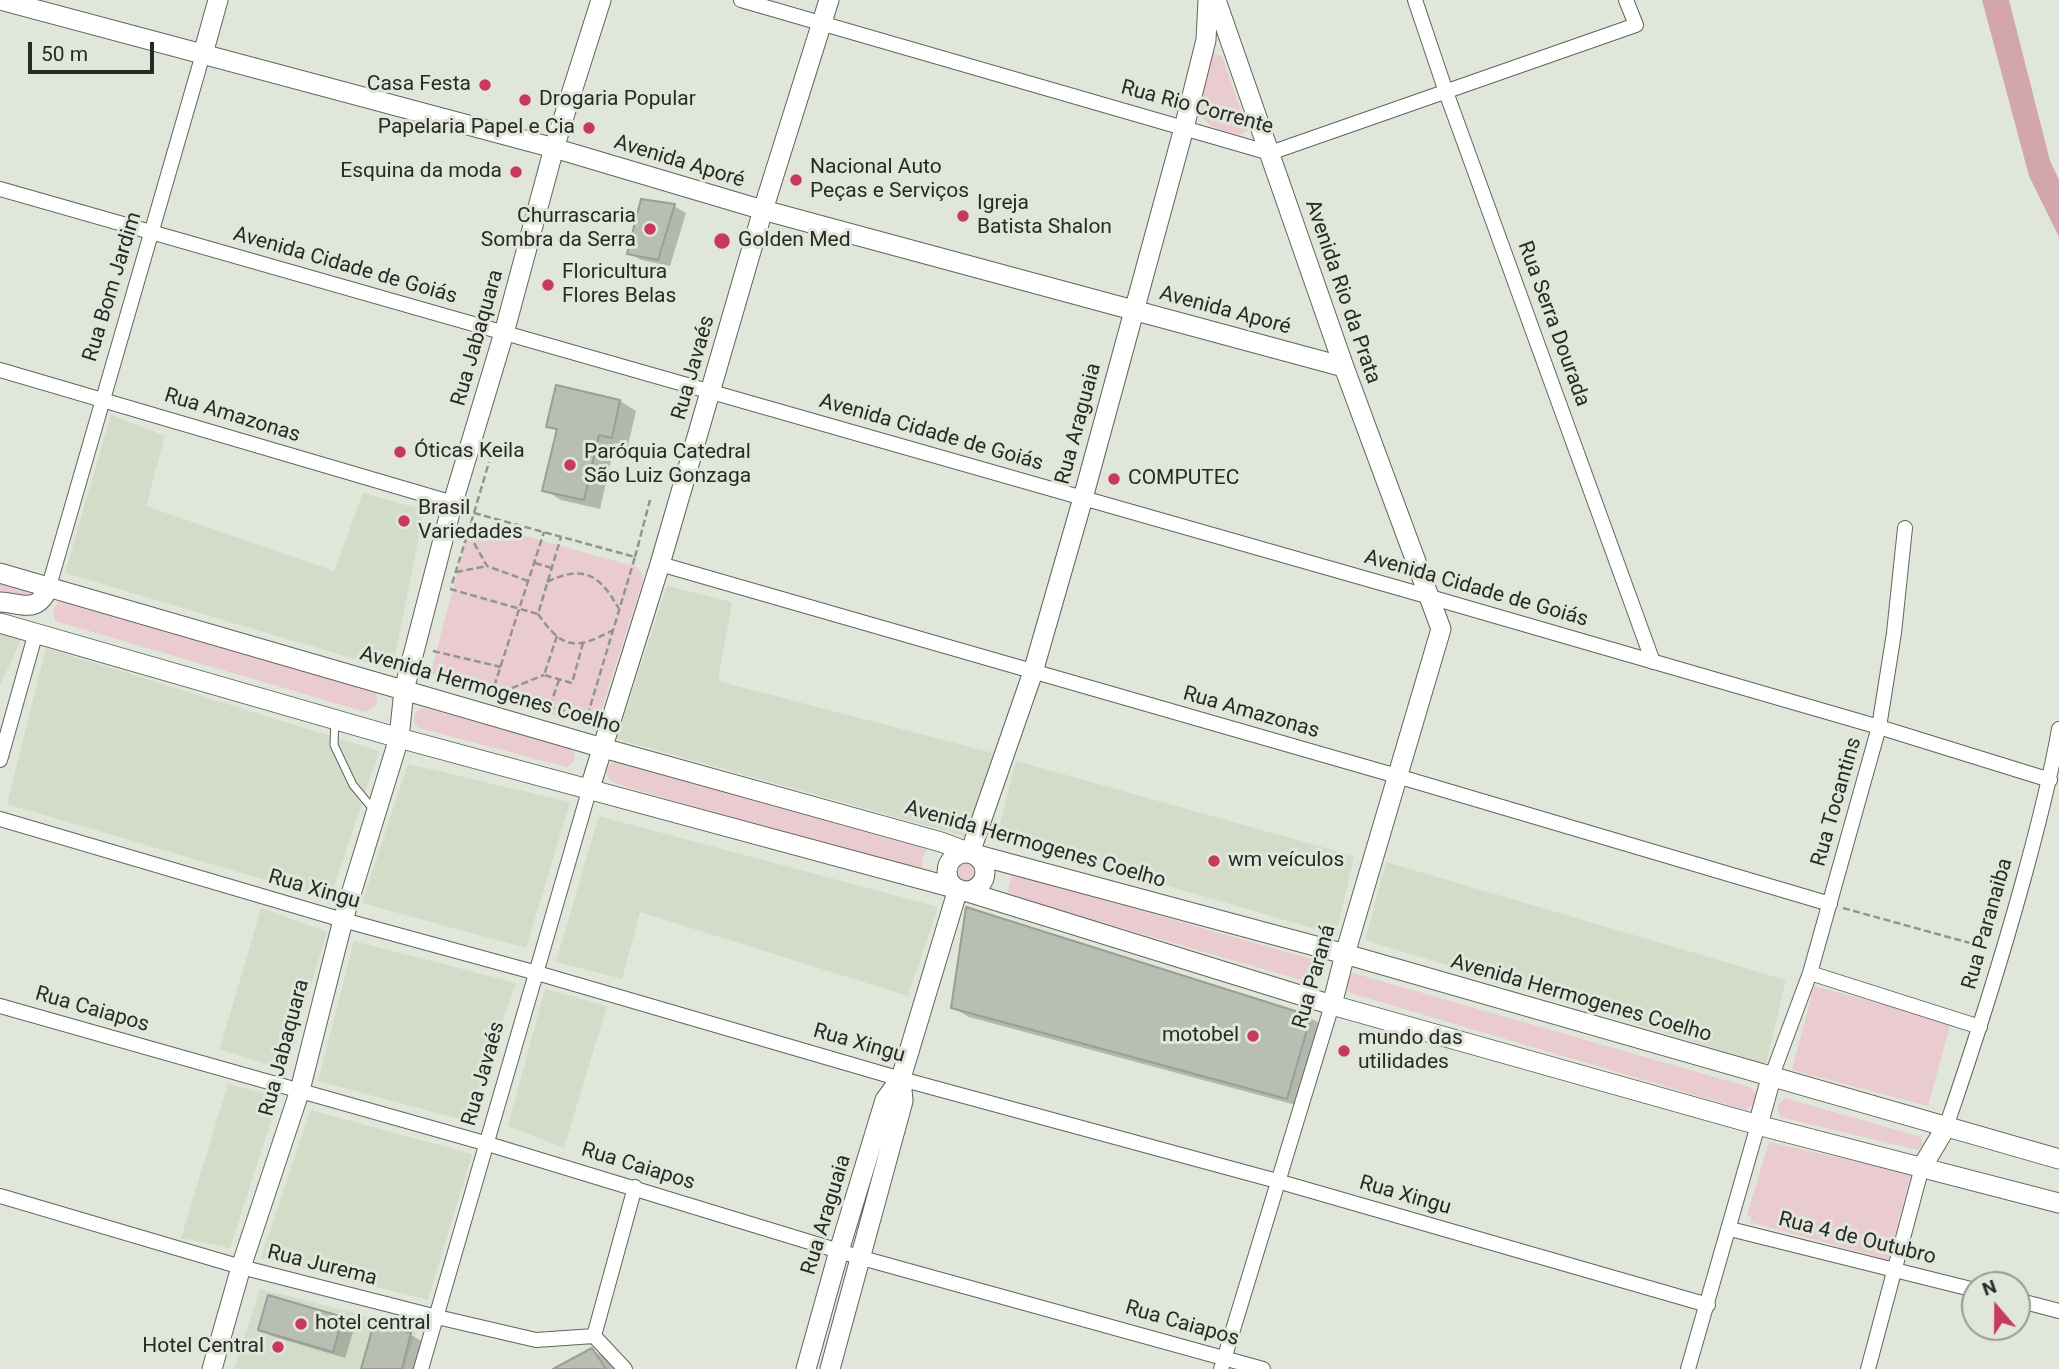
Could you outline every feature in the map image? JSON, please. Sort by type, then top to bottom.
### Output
[{"type":"main road","name":"Avenida Aporé","points":[[0,0],[554,148],[763,211],[1344,367]]},
{"type":"main road","name":"Rua Bom Jardim","points":[[204,54],[218,0]]},
{"type":"main road","name":"Rua Jabaquara","points":[[212,1369],[241,1267],[300,1090],[342,920],[399,738],[404,690],[453,503],[504,333],[554,148],[601,0]]},
{"type":"main road","name":"Rua Javaés","points":[[589,791],[660,565],[763,211],[829,0]]},
{"type":"main road","name":"Rua Araguaia","points":[[970,853],[1033,672],[1083,498],[1184,128],[1206,40],[1208,0]]},
{"type":"main road","name":"Avenida Rio da Prata","points":[[1216,0],[1344,367],[1430,597]]},
{"type":"main road","name":"Avenida Hermogenes Coelho","points":[[0,573],[603,748],[941,842],[970,853],[1345,954],[2059,1159]]},
{"type":"main road","points":[[0,602],[25,607],[33,605],[46,594],[49,586]]},
{"type":"main road","name":"Rua Paraná","points":[[1332,1005],[1441,629],[1430,597]]},
{"type":"main road","points":[[0,623],[589,791],[958,889],[1332,1005],[1758,1125],[2059,1203]]},
{"type":"main road","points":[[970,853],[981,860],[985,867],[984,880],[970,891],[958,889],[948,880],[947,867],[956,855],[970,853]]},
{"type":"main road","name":"Rua Araguaia","points":[[806,1369],[885,1100],[901,1078],[958,889]]},
{"type":"main road","name":"Rua Araguaia","points":[[830,1369],[903,1101],[901,1078]]},
{"type":"main road","points":[[1758,1125],[1771,1078]]},
{"type":"main road","points":[[1922,1167],[1945,1127]]},
{"type":"street","name":"Rua Rio Corrente","points":[[741,0],[1270,153],[1636,25],[1626,0]]},
{"type":"street","name":"Rua Serra Dourada","points":[[1415,0],[1653,662]]},
{"type":"street","name":"Rua Bom Jardim","points":[[49,586],[204,54]]},
{"type":"street","name":"Avenida Cidade de Goiás","points":[[0,189],[1430,597],[1879,727],[2050,780]]},
{"type":"street","name":"Rua Amazonas","points":[[0,370],[453,503]]},
{"type":"street","name":"Rua Tocantins","points":[[1771,1078],[1810,973],[1879,727],[1894,633],[1905,528]]},
{"type":"street","name":"Rua Amazonas","points":[[660,565],[1397,776],[1830,904]]},
{"type":"street","points":[[0,760],[36,632]]},
{"type":"street","name":"Rua Paranaiba","points":[[1945,1127],[2003,952],[2050,780],[2059,729]]},
{"type":"street","name":"Rua Javaés","points":[[421,1369],[589,791]]},
{"type":"street","name":"Rua Xingu","points":[[0,819],[342,920],[537,972],[901,1078],[1277,1181],[1708,1305]]},
{"type":"street","points":[[1810,973],[1980,1027]]},
{"type":"street","name":"Rua Paraná","points":[[1223,1363],[1332,1005]]},
{"type":"street","name":"Rua Caiapos","points":[[0,1006],[488,1144],[862,1258],[1223,1363],[1263,1369]]},
{"type":"street","points":[[1688,1369],[1758,1125]]},
{"type":"street","points":[[1868,1369],[1922,1167]]},
{"type":"street","points":[[625,1369],[594,1336],[635,1187]]},
{"type":"street","name":"Rua Jurema","points":[[0,1196],[241,1267],[437,1317],[536,1340],[594,1336]]},
{"type":"street","name":"Rua 4 de Outubro","points":[[1730,1229],[1961,1286]]},
{"type":"street","points":[[2031,1304],[2059,1311]]},
{"type":"lane","points":[[335,720],[334,745],[353,785],[376,813]]},
{"type":"path","points":[[489,462],[450,589],[538,614],[556,636],[576,645],[592,641],[613,629]]},
{"type":"path","points":[[501,667],[431,650],[425,671],[587,717],[650,500]]},
{"type":"path","points":[[474,513],[635,556]]},
{"type":"path","points":[[469,531],[487,566]]},
{"type":"path","points":[[493,690],[544,532]]},
{"type":"path","points":[[538,614],[561,537]]},
{"type":"path","points":[[534,563],[552,568]]},
{"type":"path","points":[[456,572],[487,566],[528,581]]},
{"type":"path","points":[[547,582],[566,573],[586,574],[610,593],[619,609]]},
{"type":"path","points":[[544,675],[556,636]]},
{"type":"path","points":[[501,693],[544,675],[572,683],[583,643]]},
{"type":"path","points":[[550,707],[559,680]]},
{"type":"path","points":[[1830,904],[2003,952]]},
{"type":"shaded area","points":[[1982,0],[2009,0],[2050,161],[2059,180],[2059,237],[2029,176]]},
{"type":"shaded area","points":[[1215,54],[1222,56],[1248,130],[1240,135],[1208,123],[1197,108],[1210,57]]},
{"type":"shaded area","points":[[111,415],[165,436],[146,506],[334,571],[363,493],[424,510],[392,670],[65,573]]},
{"type":"shaded area","points":[[485,525],[637,567],[642,574],[643,580],[594,726],[440,678],[434,673],[432,668],[468,533],[475,527]]},
{"type":"shaded area","points":[[0,580],[30,590],[30,597],[0,596]]},
{"type":"shaded area","points":[[667,586],[732,602],[718,681],[993,753],[974,839],[617,739]]},
{"type":"shaded area","points":[[61,600],[373,690],[377,697],[376,705],[366,712],[55,621],[53,609]]},
{"type":"shaded area","points":[[0,634],[21,640],[0,685]]},
{"type":"shaded area","points":[[46,648],[379,751],[330,899],[7,804]]},
{"type":"shaded area","points":[[424,708],[569,747],[575,760],[567,767],[419,728],[414,716]]},
{"type":"shaded area","points":[[617,761],[928,848],[923,856],[922,875],[614,783],[608,777],[607,771],[610,765]]},
{"type":"shaded area","points":[[1016,761],[1354,856],[1336,935],[997,836]]},
{"type":"shaded area","points":[[408,764],[570,802],[526,948],[362,903]]},
{"type":"shaded area","points":[[599,816],[938,907],[908,996],[640,912],[622,979],[556,962]]},
{"type":"shaded area","points":[[956,855],[981,860],[985,874],[976,888],[948,880],[947,867]]},
{"type":"shaded area","points":[[1386,862],[1786,980],[1766,1064],[1365,940]]},
{"type":"shaded area","points":[[1012,874],[1311,959],[1316,965],[1316,972],[1305,981],[1007,895]]},
{"type":"shaded area","points":[[261,908],[327,932],[285,1070],[220,1049]]},
{"type":"shaded area","points":[[354,941],[516,983],[467,1121],[318,1081]]},
{"type":"shaded area","points":[[1353,973],[1752,1088],[1757,1095],[1755,1103],[1746,1110],[1350,993],[1346,988],[1347,978]]},
{"type":"shaded area","points":[[1814,986],[1951,1022],[1928,1106],[1792,1070]]},
{"type":"shaded area","points":[[545,989],[607,1006],[564,1148],[508,1126]]},
{"type":"shaded area","points":[[228,1084],[279,1097],[230,1248],[181,1238]]},
{"type":"shaded area","points":[[1785,1098],[1921,1137],[1923,1144],[1918,1150],[1780,1117],[1777,1106]]},
{"type":"shaded area","points":[[310,1110],[472,1154],[428,1300],[261,1258]]},
{"type":"shaded area","points":[[1769,1142],[1911,1174],[1888,1260],[1750,1222],[1751,1217],[1747,1215]]},
{"type":"shaded area","points":[[260,1289],[417,1329],[404,1369],[234,1369]]},
{"type":"building","name":"Churrascaria Sombra da Serra","points":[[641,199],[675,204],[658,260],[627,254]]},
{"type":"building","name":"Paróquia Catedral São Luiz Gonzaga","points":[[556,385],[620,400],[612,438],[599,435],[584,500],[542,491],[557,429],[546,427]]},
{"type":"building","points":[[966,907],[1311,1016],[1287,1099],[951,1008]]},
{"type":"building","name":"hotel central","points":[[268,1295],[343,1317],[333,1352],[258,1330]]},
{"type":"building","points":[[374,1323],[411,1333],[402,1369],[361,1369]]},
{"type":"building","points":[[592,1348],[606,1369],[553,1369]]},
{"type":"place","name":"Casa Festa","points":[[485,85]]},
{"type":"place","name":"Drogaria Popular","points":[[525,100]]},
{"type":"place","name":"Papelaria Papel e Cia","points":[[589,128]]},
{"type":"place","name":"Esquina da moda","points":[[516,172]]},
{"type":"place","name":"Nacional Auto Peças e Serviços","points":[[796,180]]},
{"type":"place","name":"Igreja Batista Shalon","points":[[963,216]]},
{"type":"place","name":"Churrascaria Sombra da Serra","points":[[650,229]]},
{"type":"place","name":"Golden Med","points":[[722,241]]},
{"type":"place","name":"Floricultura Flores Belas","points":[[548,285]]},
{"type":"place","name":"Óticas Keila","points":[[400,452]]},
{"type":"place","name":"Paróquia Catedral São Luiz Gonzaga","points":[[570,465]]},
{"type":"place","name":"COMPUTEC","points":[[1114,479]]},
{"type":"place","name":"Brasil Variedades","points":[[404,521]]},
{"type":"place","name":"wm veículos","points":[[1214,861]]},
{"type":"place","name":"motobel","points":[[1253,1036]]},
{"type":"place","name":"mundo das utilidades","points":[[1344,1051]]},
{"type":"place","name":"hotel central","points":[[301,1324]]},
{"type":"place","name":"Hotel Central","points":[[278,1347]]}]
